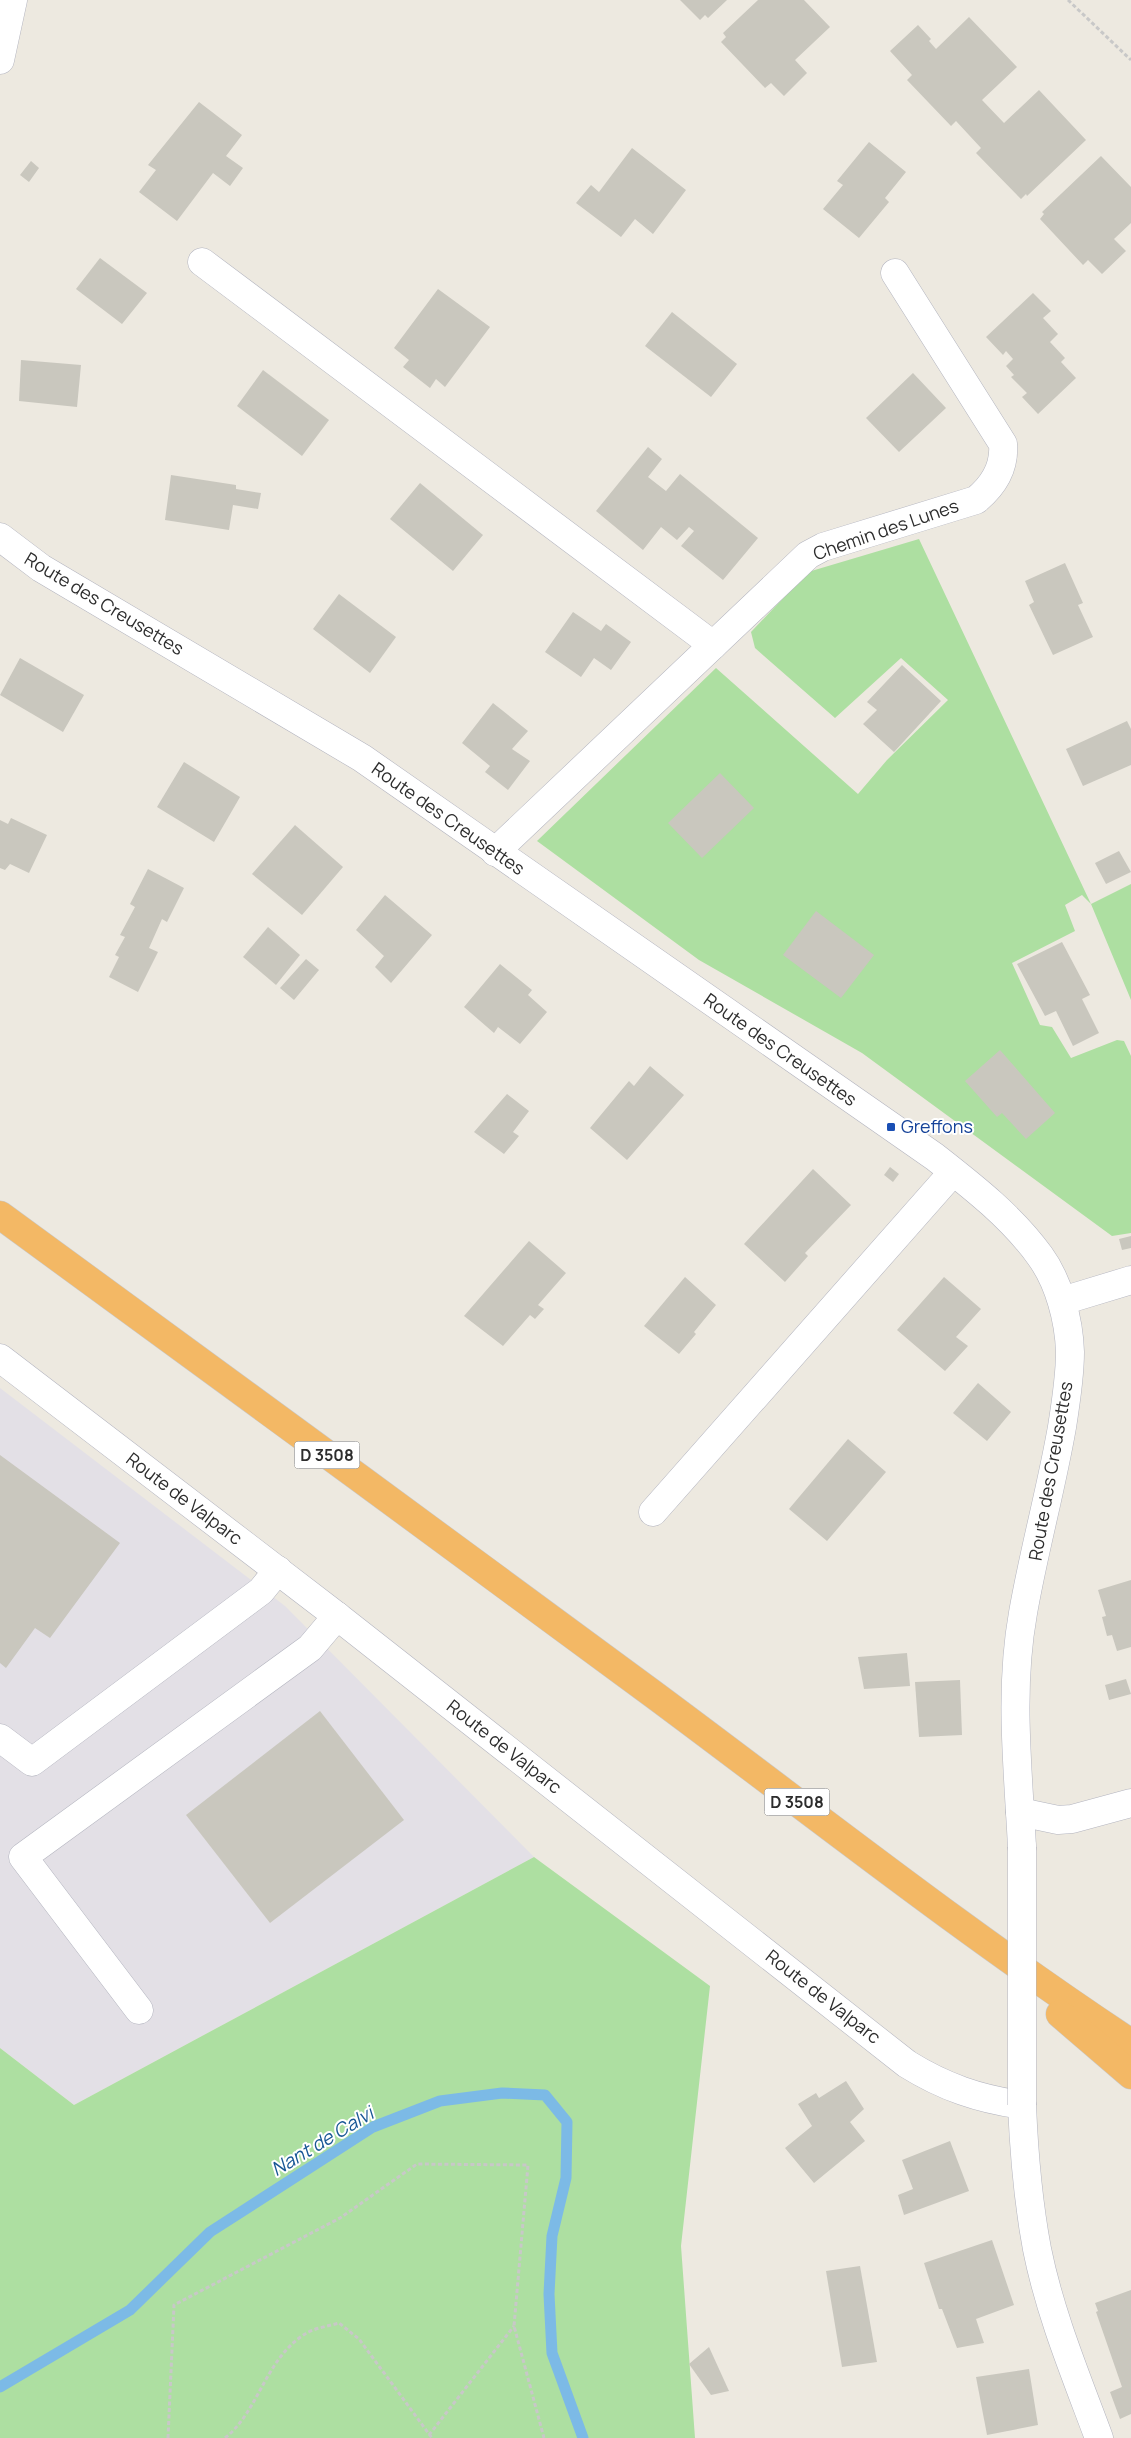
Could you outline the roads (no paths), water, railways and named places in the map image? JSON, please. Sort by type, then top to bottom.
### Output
[{"type":"highway","name":"D 3508","points":[[0,1215],[654,1695],[940,1910],[1057,1994],[1131,2043]]},
{"type":"highway","points":[[940,1910],[1131,2075]]},
{"type":"street","points":[[0,60],[13,0]]},
{"type":"street","points":[[202,262],[713,646]]},
{"type":"street","name":"Chemin des Lunes","points":[[495,852],[808,555],[823,548],[976,500],[987,491],[995,480],[1004,455],[1003,444],[894,273]]},
{"type":"street","name":"Route des Creusettes","points":[[0,537],[41,568],[362,758],[953,1172],[1002,1214],[1040,1256],[1062,1301],[1070,1351],[1068,1385],[1058,1451],[1023,1612],[1016,1662],[1014,1707],[1022,1847],[1022,2105]]},
{"type":"street","points":[[653,1512],[953,1172]]},
{"type":"street","points":[[1062,1301],[1131,1280]]},
{"type":"street","name":"Route de Valparc","points":[[0,1358],[278,1570],[907,2064],[947,2087],[970,2095],[1022,2105]]},
{"type":"street","points":[[0,1738],[32,1762],[261,1591],[278,1570]]},
{"type":"street","points":[[139,2010],[23,1857],[310,1648],[337,1616]]},
{"type":"street","points":[[1020,1812],[1058,1820],[1078,1818],[1131,1803]]},
{"type":"street","points":[[1022,2105],[1025,2174],[1037,2250],[1058,2324],[1099,2438]]},
{"type":"waterway","name":"Nant de Calvi","points":[[0,2387],[130,2310],[210,2232],[373,2127],[440,2101],[502,2093],[545,2095],[567,2122],[566,2178],[552,2236],[549,2294],[552,2353],[583,2438]]},
{"type":"place","name":"Greffons","points":[[891,1127]]}]
